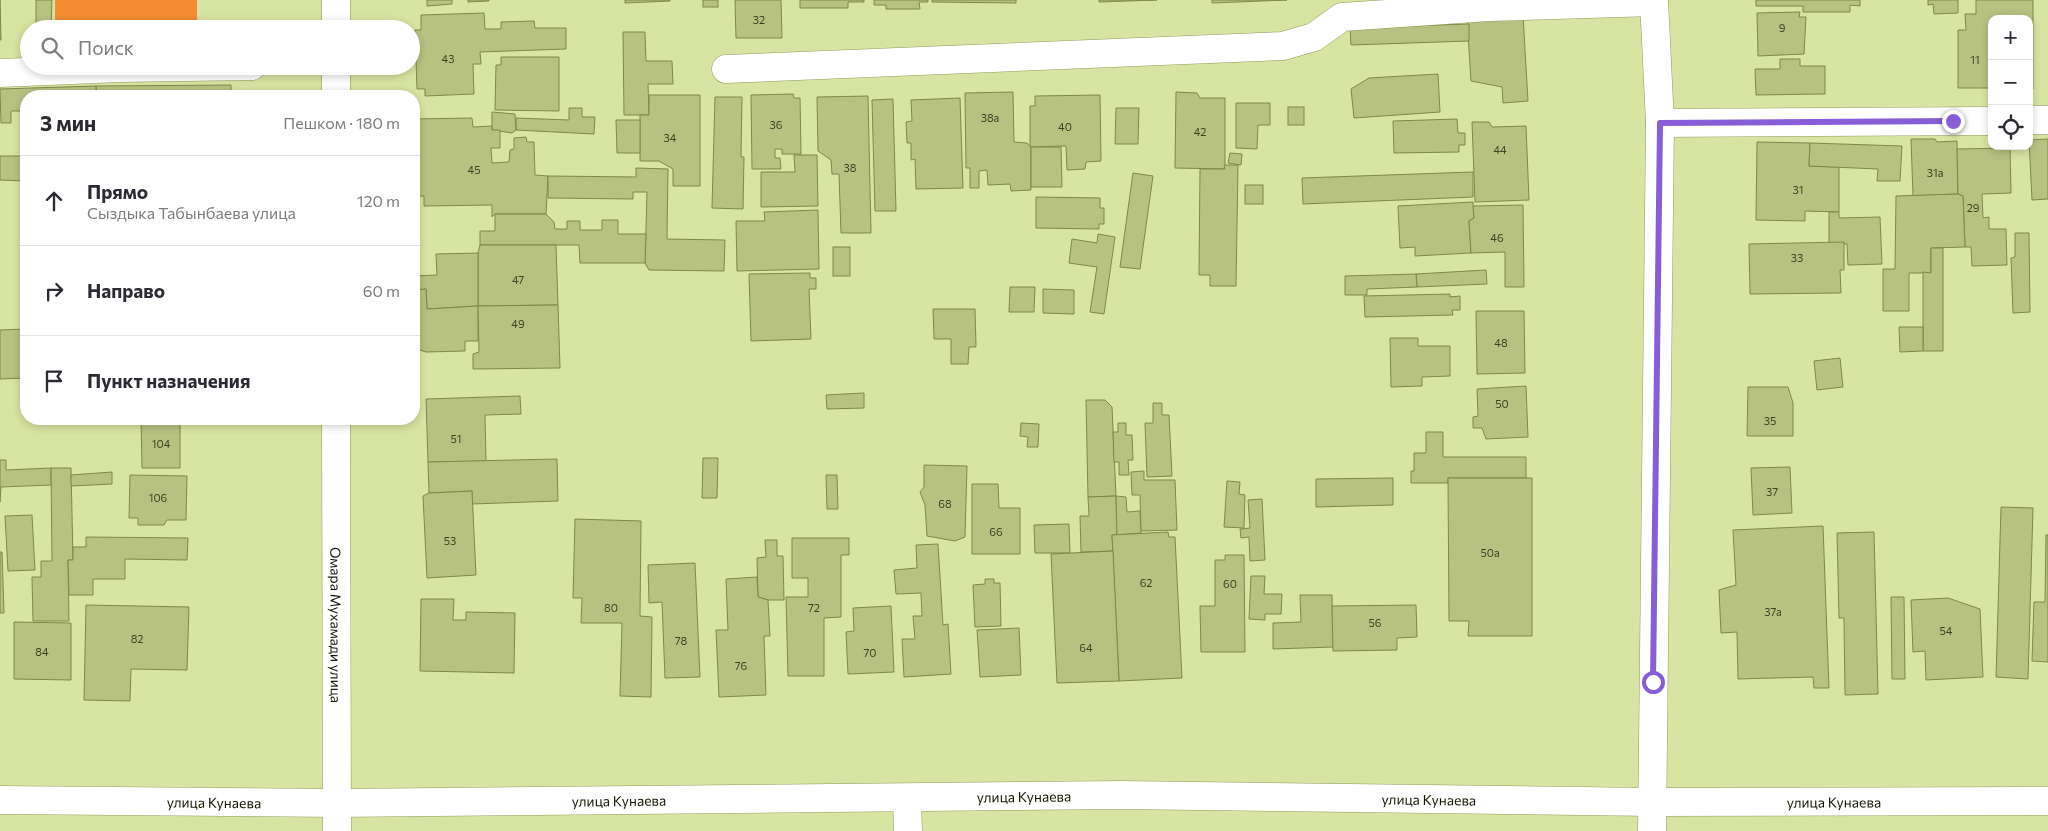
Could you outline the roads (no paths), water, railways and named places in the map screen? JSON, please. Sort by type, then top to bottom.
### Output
[{"type":"street","points":[[336,0],[336,20]]},
{"type":"street","points":[[726,69],[1283,46],[1314,37],[1342,17],[1489,7],[1654,1],[1660,123],[1652,831]]},
{"type":"street","points":[[0,73],[20,72]]},
{"type":"street","points":[[336,75],[336,90]]},
{"type":"street","points":[[2033,120],[2048,120]]},
{"type":"street","points":[[1660,123],[1988,121]]},
{"type":"street","name":"Омара Мухамади улица","points":[[336,425],[337,831]]},
{"type":"street","name":"улица Кунаева","points":[[0,800],[337,803],[907,799],[1124,795],[1652,802],[2048,801]]},
{"type":"street","points":[[907,799],[908,831]]}]
